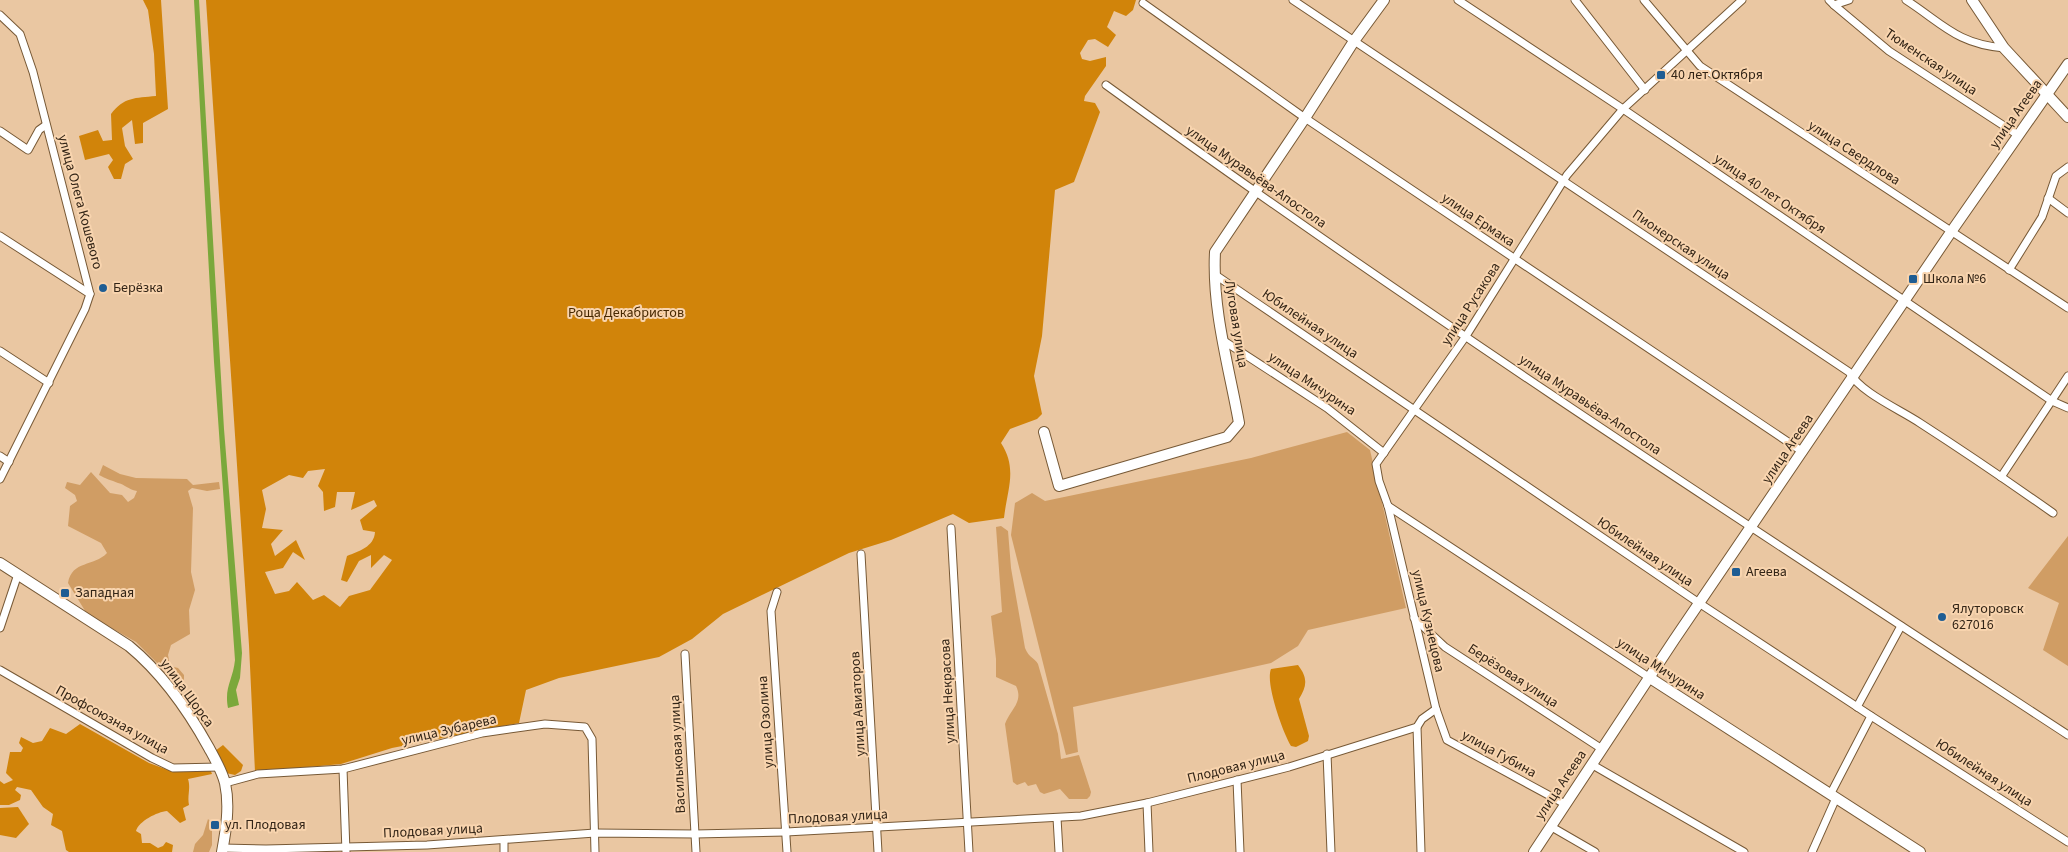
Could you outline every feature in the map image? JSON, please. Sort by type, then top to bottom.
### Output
[{"type":"street","name":"Пионерская улица","points":[[1293,0],[1849,372],[1853,379],[1862,386],[2001,477],[2052,513]]},
{"type":"street","name":"Луговая улица","points":[[1044,432],[1060,486],[1227,437],[1239,423],[1217,312],[1214,252],[1306,118],[1354,41],[1384,0]]},
{"type":"street","name":"улица 40 лет Октября","points":[[1458,0],[1623,109],[2052,400],[2068,408]]},
{"type":"street","points":[[1575,0],[1645,90]]},
{"type":"street","name":"улица Свердлова","points":[[1644,0],[1700,66],[2068,308]]},
{"type":"street","name":"улица Русакова","points":[[1388,506],[1379,481],[1376,464],[1416,410],[1466,336],[1562,181],[1623,109],[1742,0]]},
{"type":"street","name":"Тюменская улица","points":[[1831,2],[1849,0]]},
{"type":"street","points":[[1906,0],[1952,34],[1986,46],[2004,48]]},
{"type":"street","points":[[1972,0],[2004,48],[2068,117]]},
{"type":"street","name":"Тюменская улица","points":[[1831,2],[1889,51],[2018,135]]},
{"type":"street","name":"улица Ермака","points":[[1143,3],[1306,118],[1803,452]]},
{"type":"street","name":"улица Олега Кошевого","points":[[0,15],[20,34],[33,72],[90,294]]},
{"type":"street","name":"улица Агеева","points":[[1534,852],[1699,603],[1853,379],[1951,232],[2068,64]]},
{"type":"street","name":"улица Муравьёва-Апостола","points":[[1106,85],[1255,193],[1466,336],[1751,528],[2068,735]]},
{"type":"street","points":[[0,131],[28,150],[38,130],[46,125]]},
{"type":"street","points":[[2009,270],[2042,217],[2056,176],[2068,167]]},
{"type":"street","points":[[2048,198],[2068,213]]},
{"type":"street","points":[[0,236],[90,294],[85,309],[0,479]]},
{"type":"street","name":"Юбилейная улица","points":[[1214,274],[1699,603],[2068,842]]},
{"type":"street","name":"улица Мичурина","points":[[1224,341],[1327,408],[1384,453]]},
{"type":"street","points":[[0,351],[49,383]]},
{"type":"street","points":[[2001,477],[2068,376]]},
{"type":"street","points":[[0,456],[9,462]]},
{"type":"street","name":"улица Мичурина","points":[[1388,506],[1920,852]]},
{"type":"street","name":"улица Кузнецова","points":[[1388,506],[1436,709],[1448,740]]},
{"type":"street","name":"улица Некрасова","points":[[951,528],[969,852]]},
{"type":"street","name":"улица Авиаторов","points":[[862,554],[878,852]]},
{"type":"street","name":"улица Щорса","points":[[0,563],[129,646],[148,662],[168,685],[201,734],[219,766],[225,783],[227,817],[222,850]]},
{"type":"street","points":[[0,628],[18,574]]},
{"type":"street","name":"улица Озолина","points":[[777,592],[771,611],[787,852]]},
{"type":"street","name":"Берёзовая улица","points":[[1414,618],[1445,647],[1602,749]]},
{"type":"street","points":[[1857,707],[1901,626]]},
{"type":"street","name":"Васильковая улица","points":[[685,654],[696,852]]},
{"type":"street","name":"Профсоюзная улица","points":[[0,670],[172,768],[219,766]]},
{"type":"street","name":"Плодовая улица","points":[[222,850],[427,848],[504,840],[595,834],[786,832],[1057,818],[1105,813],[1289,767],[1417,727],[1422,719],[1436,709]]},
{"type":"street","points":[[1812,852],[1833,796],[1871,716]]},
{"type":"street","name":"улица Зубарева","points":[[225,783],[258,774],[343,769],[482,733],[545,724],[585,727],[592,740],[595,852]]},
{"type":"street","points":[[1417,727],[1421,852]]},
{"type":"street","name":"улица Губина","points":[[1448,740],[1565,804]]},
{"type":"street","points":[[1327,754],[1331,852]]},
{"type":"street","points":[[1591,764],[1744,852]]},
{"type":"street","points":[[343,769],[346,850]]},
{"type":"street","points":[[1238,780],[1240,852]]},
{"type":"street","points":[[1147,803],[1149,852]]},
{"type":"street","points":[[1057,818],[1059,852]]},
{"type":"street","points":[[1550,826],[1595,852]]},
{"type":"street","points":[[504,840],[504,852]]},
{"type":"shaded area","points":[[194,0],[199,0],[224,429],[242,653],[240,678],[236,690],[239,705],[228,708],[227,694],[235,660],[214,362]]},
{"type":"shaded area","points":[[1347,432],[1370,450],[1406,608],[1308,630],[1298,646],[1271,663],[1073,707],[1078,752],[1066,755],[1011,535],[1015,503],[1032,493],[1045,501],[1251,458]]},
{"type":"shaded area","points":[[103,465],[120,474],[136,478],[187,479],[193,485],[219,482],[220,489],[207,491],[192,488],[188,491],[193,508],[191,572],[195,590],[189,610],[190,634],[171,645],[168,655],[170,666],[178,668],[184,675],[184,681],[176,685],[136,642],[87,614],[68,583],[70,576],[79,567],[107,553],[101,543],[68,526],[70,506],[77,501],[75,495],[65,488],[67,482],[80,485],[91,472],[110,493],[122,495],[128,502],[134,498],[137,491],[99,475]]},
{"type":"shaded area","points":[[1001,526],[1008,531],[1011,568],[1025,648],[1038,664],[1058,734],[1061,759],[1079,755],[1091,792],[1087,799],[1069,799],[1060,789],[1044,794],[1040,792],[1036,784],[1028,786],[1025,782],[1017,785],[1013,782],[1005,724],[1015,706],[1018,692],[1016,686],[996,677],[991,616],[1002,612],[996,527]]},
{"type":"shaded area","points":[[2068,536],[2068,666],[2043,650],[2059,603],[2028,588]]},
{"type":"shaded area","points":[[208,819],[212,823],[212,845],[209,852],[193,852],[195,844],[203,835]]},
{"type":"green space","points":[[143,0],[161,0],[168,109],[143,123],[143,143],[135,144],[132,120],[122,128],[125,146],[133,159],[125,164],[121,179],[114,179],[108,167],[113,160],[109,154],[85,160],[79,136],[98,130],[103,141],[112,140],[111,114],[116,108],[130,99],[156,96],[154,54],[148,10]]},
{"type":"green space","name":"Роща Декабристов","points":[[206,0],[1136,0],[1133,10],[1126,16],[1114,11],[1107,27],[1116,35],[1108,47],[1095,39],[1088,40],[1080,53],[1082,59],[1090,61],[1106,57],[1106,66],[1085,96],[1084,101],[1095,103],[1100,112],[1074,182],[1055,190],[1042,336],[1034,376],[1042,414],[1037,419],[1010,429],[1001,443],[1009,462],[1010,471],[1004,518],[969,523],[953,514],[891,540],[849,553],[723,614],[692,639],[659,657],[559,678],[526,690],[519,723],[392,748],[341,764],[255,772],[249,645]],"holes":[[[325,469],[318,486],[323,492],[324,511],[335,507],[337,492],[355,492],[351,510],[374,500],[377,506],[360,520],[363,530],[375,532],[374,537],[365,548],[347,556],[341,580],[347,582],[359,561],[371,555],[371,568],[384,555],[392,560],[370,590],[349,596],[340,607],[324,595],[313,600],[297,582],[289,591],[275,594],[265,572],[283,568],[293,552],[305,560],[296,540],[275,556],[271,544],[283,530],[262,528],[266,509],[262,490],[289,475],[303,478],[308,471]]]},
{"type":"green space","points":[[1298,665],[1305,678],[1304,690],[1299,699],[1309,736],[1308,741],[1296,747],[1291,746],[1280,720],[1270,685],[1270,676],[1271,669]]},
{"type":"green space","points":[[80,724],[149,763],[168,770],[210,769],[212,774],[188,779],[189,805],[183,808],[186,820],[180,823],[167,811],[154,815],[144,821],[136,831],[141,834],[142,843],[150,843],[158,848],[166,842],[173,845],[172,852],[69,852],[66,850],[62,831],[51,825],[53,814],[43,807],[31,790],[17,787],[15,790],[21,795],[20,800],[9,805],[0,805],[0,781],[4,784],[13,780],[6,773],[10,752],[21,752],[23,748],[19,743],[21,737],[33,743],[42,741],[50,728],[66,734]]},
{"type":"green space","points":[[223,745],[243,765],[241,771],[235,775],[226,773],[215,751]]},
{"type":"green space","points":[[18,807],[29,824],[16,838],[0,835],[0,808]]},
{"type":"place","name":"40 лет Октября","points":[[1661,75]]},
{"type":"place","name":"Школа №6","points":[[1913,279]]},
{"type":"place","name":"Берёзка","points":[[103,288]]},
{"type":"place","name":"Агеева","points":[[1736,572]]},
{"type":"place","name":"Западная","points":[[65,593]]},
{"type":"place","name":"Ялуторовск 627016","points":[[1942,617]]},
{"type":"place","name":"ул. Плодовая","points":[[215,825]]}]
